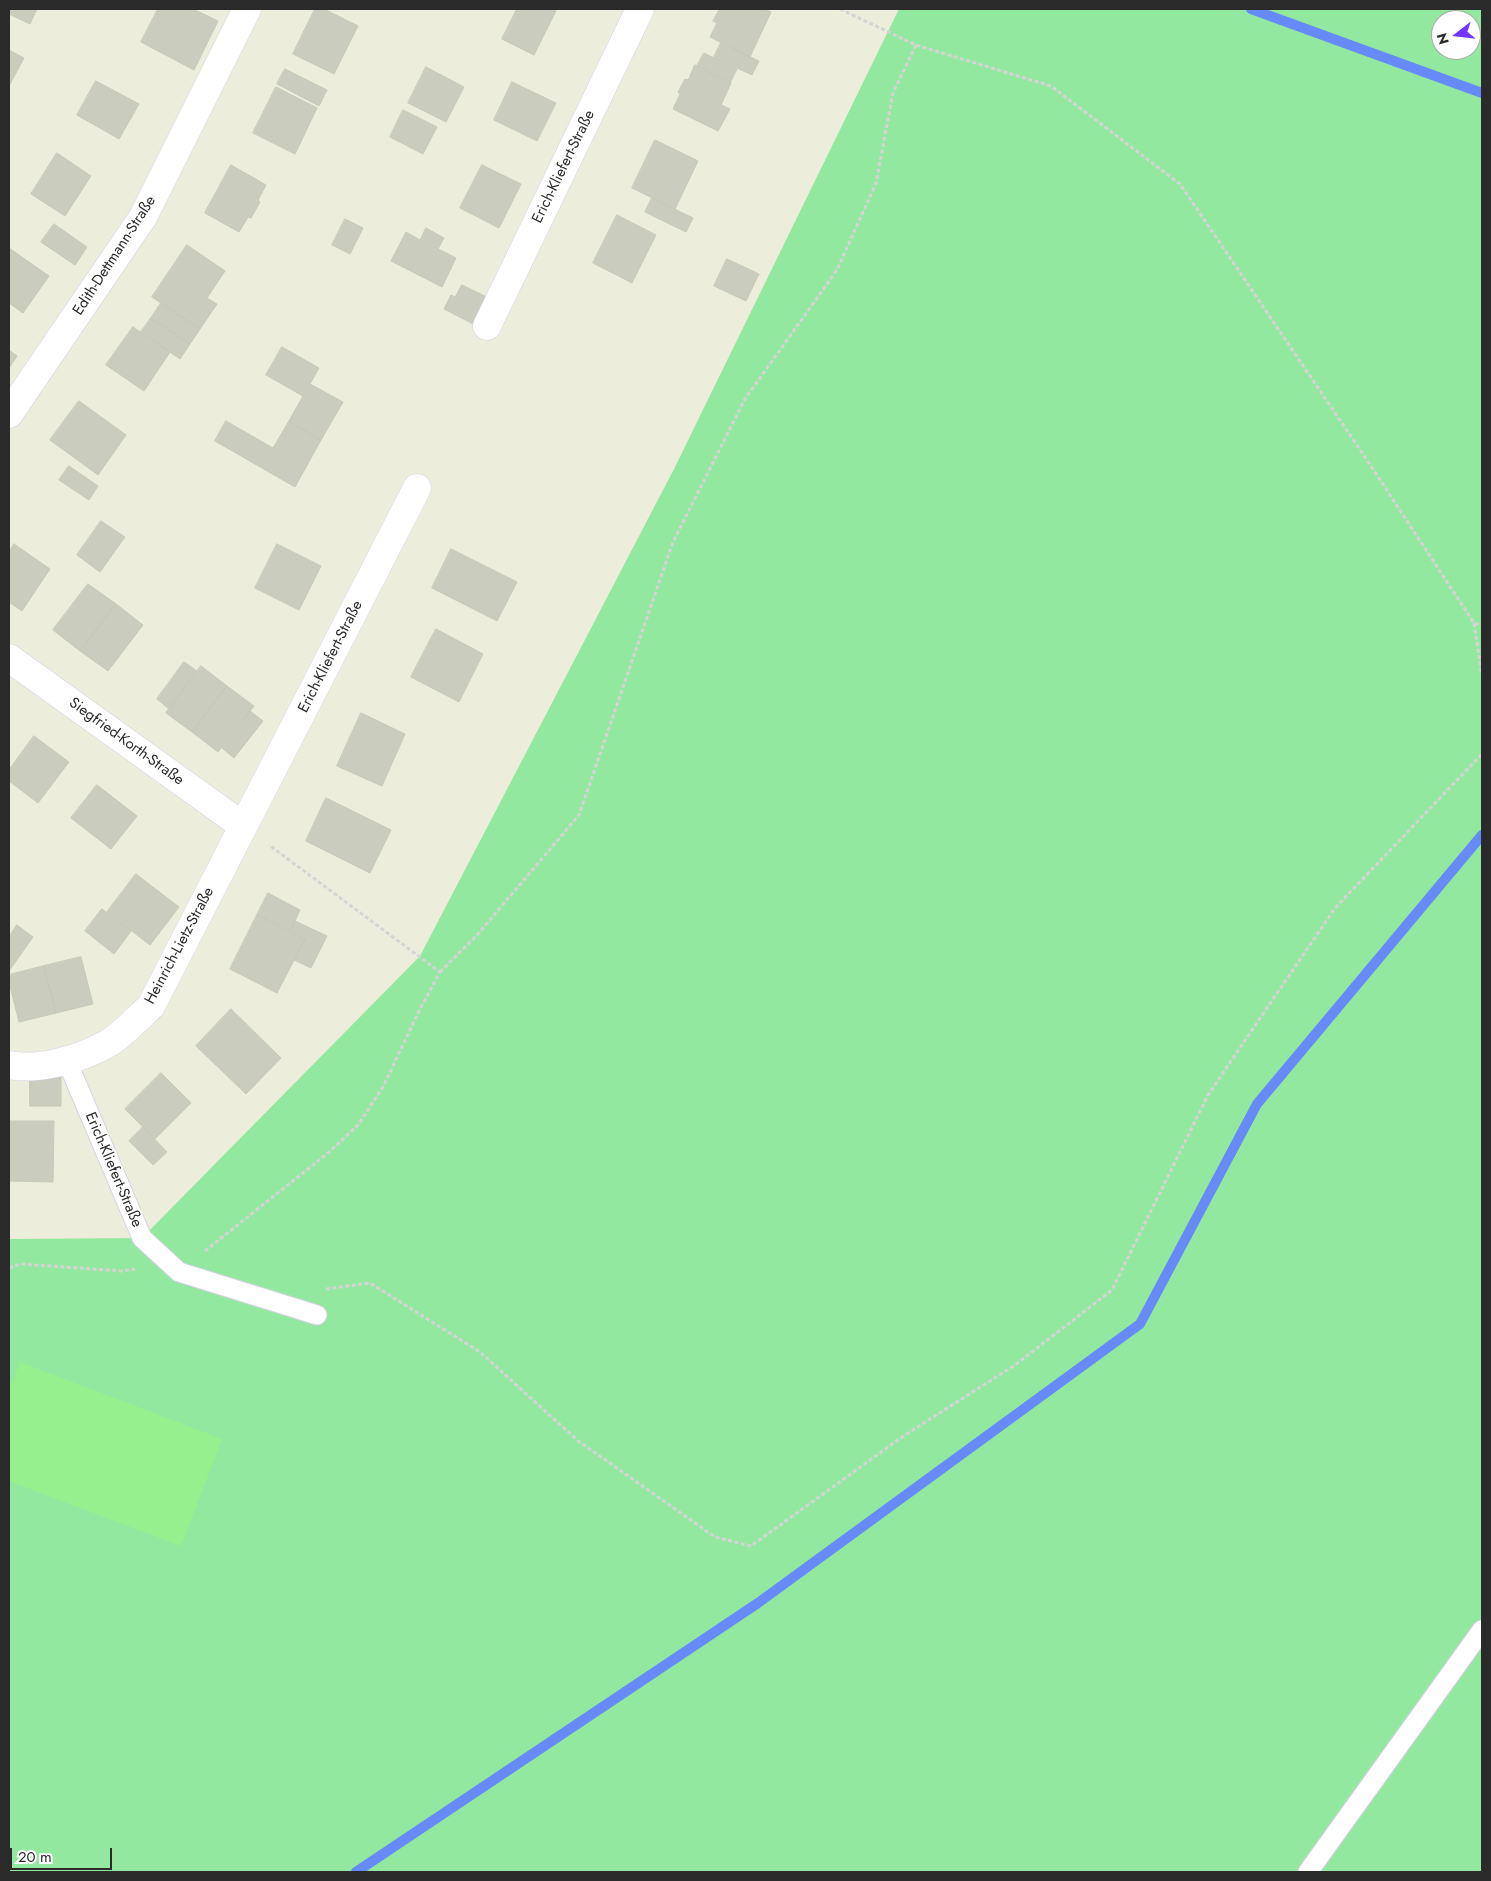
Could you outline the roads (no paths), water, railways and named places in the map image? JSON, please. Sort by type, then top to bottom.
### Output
[{"type":"street","name":"Edith-Dettmann-Straße","points":[[9,414],[143,217],[247,9]]},
{"type":"street","name":"Erich-Kliefert-Straße","points":[[487,326],[640,9]]},
{"type":"street","name":"Erich-Kliefert-Straße","points":[[243,826],[417,488]]},
{"type":"street","name":"Siegfried-Korth-Straße","points":[[9,658],[243,826]]},
{"type":"street","name":"Heinrich-Lietz-Straße","points":[[9,1065],[19,1067],[67,1061],[108,1044],[151,1006],[243,826]]},
{"type":"lane","name":"Erich-Kliefert-Straße","points":[[67,1061],[142,1238],[175,1269],[317,1315]]},
{"type":"lane","points":[[1308,1872],[1482,1630]]},
{"type":"waterway","points":[[1251,9],[1482,93]]},
{"type":"waterway","points":[[356,1872],[758,1603],[1140,1324],[1257,1104],[1482,835]]}]
